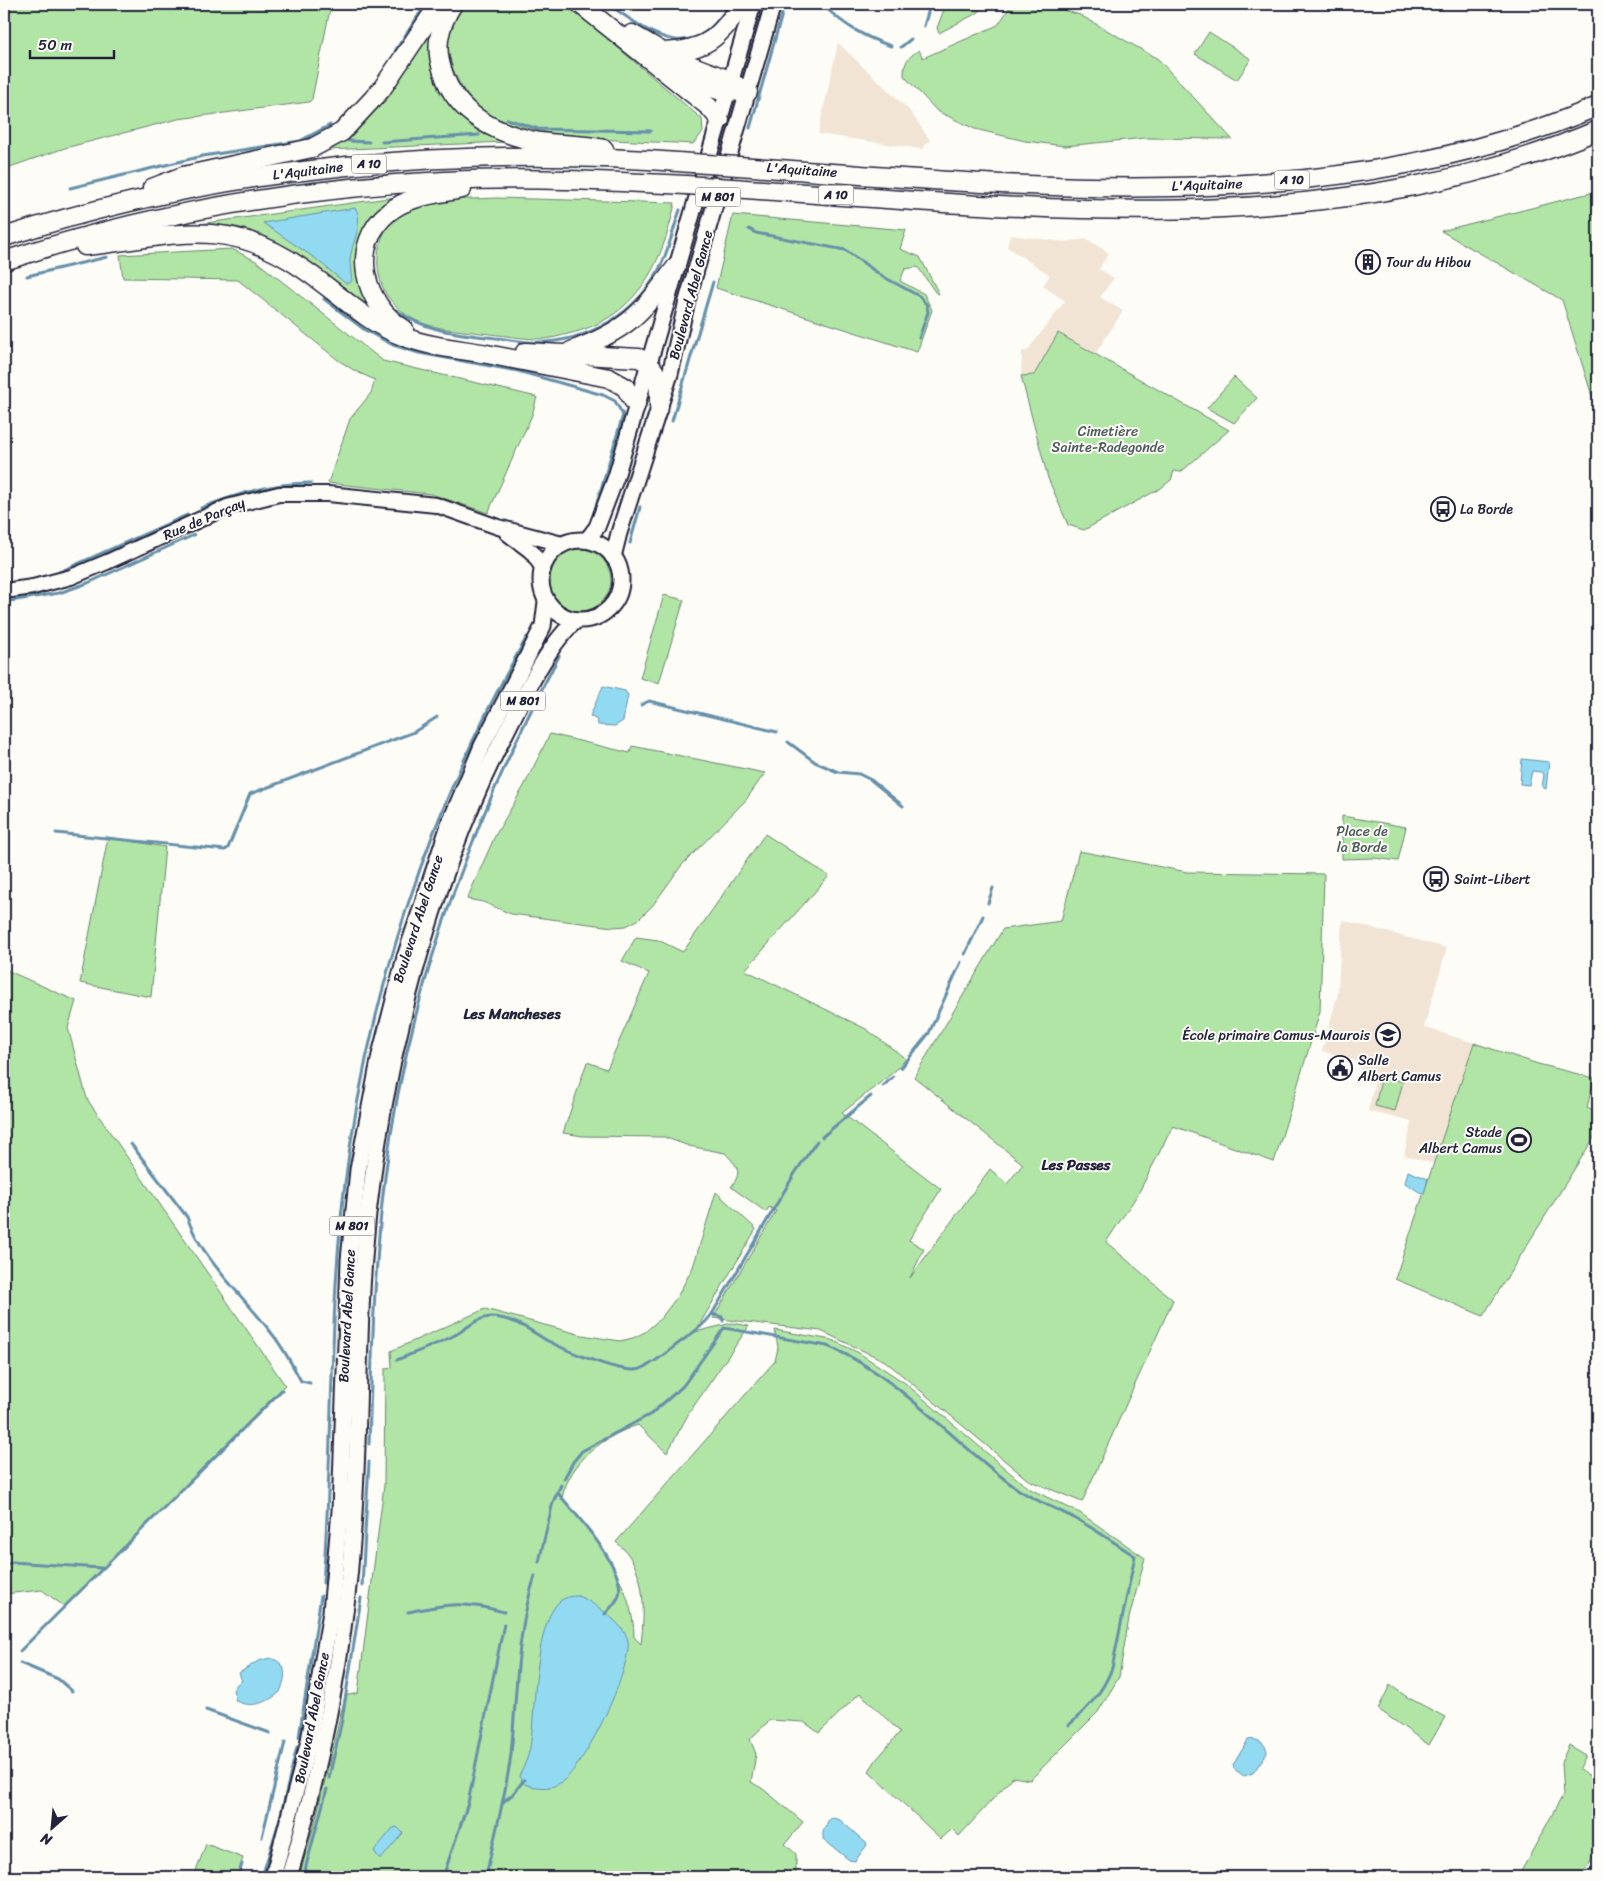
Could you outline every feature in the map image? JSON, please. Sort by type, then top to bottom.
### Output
[{"type":"highway","points":[[93,211],[183,176],[296,153],[328,141],[342,132],[370,104],[439,4]]},
{"type":"highway","points":[[453,4],[439,34],[439,60],[444,76],[455,96],[478,119],[500,131],[526,139],[599,148],[648,160]]},
{"type":"highway","points":[[580,4],[709,107],[720,120]]},
{"type":"highway","points":[[592,4],[633,35],[729,87]]},
{"type":"highway","points":[[662,52],[689,50],[712,41],[730,23],[742,4]]},
{"type":"highway","points":[[669,76],[748,92]]},
{"type":"highway","name":"L'Aquitaine","points":[[4,237],[93,211],[224,183],[355,165],[489,157],[648,160],[977,182],[1147,187],[1234,184],[1319,178],[1448,156],[1531,132],[1598,106]]},
{"type":"highway","name":"L'Aquitaine","points":[[4,260],[142,222],[271,198],[402,184],[508,179],[686,185],[940,202],[1156,209],[1235,207],[1322,200],[1367,194],[1453,177],[1538,153],[1598,130]]},
{"type":"highway","points":[[508,179],[414,199],[388,212],[377,224],[367,245],[365,263],[367,281],[376,302],[394,323],[417,334],[483,347],[562,354],[627,356],[649,362],[658,377],[659,407]]},
{"type":"highway","points":[[35,251],[125,242],[181,233],[203,232],[244,238],[286,258],[370,320],[401,336],[431,345],[609,378],[626,387],[636,405]]},
{"type":"highway","points":[[562,354],[603,339],[626,324],[645,308],[676,268]]},
{"type":"main road","name":"Boulevard Abel Gance","points":[[587,540],[597,528],[603,513],[753,4]]},
{"type":"main road","name":"Boulevard Abel Gance","points":[[613,556],[670,374],[688,301],[773,4]]},
{"type":"main road","points":[[542,567],[552,551],[562,544],[574,540],[587,540],[599,544],[613,556],[618,566],[621,580],[615,601],[607,610],[596,617],[577,620],[557,612],[546,602]]},
{"type":"main road","name":"M 801","points":[[542,567],[541,585],[546,602]]},
{"type":"main road","name":"Boulevard Abel Gance","points":[[273,1877],[309,1741],[331,1612],[340,1511],[346,1310],[351,1234],[363,1141],[380,1055],[413,930],[449,825],[482,746],[543,626],[546,602]]},
{"type":"main road","name":"Boulevard Abel Gance","points":[[289,1877],[324,1744],[346,1614],[353,1529],[360,1310],[365,1244],[379,1134],[396,1050],[432,917],[462,831],[487,771],[543,666],[565,631],[577,620]]},
{"type":"street","name":"Rue de Parçay","points":[[4,591],[51,583],[78,575],[227,507],[279,494],[328,494],[412,501],[454,510],[498,527],[562,544]]},
{"type":"street","name":"Rue de Parçay","points":[[498,527],[532,552],[542,567]]},
{"type":"shaded area","points":[[838,43],[909,110],[930,140],[922,149],[818,134]]},
{"type":"shaded area","points":[[1010,235],[1064,242],[1087,239],[1109,253],[1099,269],[1114,278],[1100,297],[1123,311],[1095,354],[1058,333],[1034,375],[1021,376],[1022,351],[1027,351],[1065,301],[1043,286],[1050,275],[1007,247]]},
{"type":"shaded area","name":"École primaire Camus-Maurois","points":[[1342,920],[1447,948],[1424,1027],[1474,1043],[1435,1164],[1404,1155],[1412,1122],[1368,1111],[1375,1081],[1357,1079],[1362,1063],[1322,1051],[1338,993]]},
{"type":"green space","points":[[4,4],[331,4],[312,99],[309,102],[178,119],[65,148],[4,169]]},
{"type":"green space","points":[[465,4],[564,4],[570,7],[702,119],[703,132],[693,144],[611,140],[548,133],[519,126],[495,117],[476,105],[468,97],[452,66],[448,48],[449,33],[454,19]]},
{"type":"green space","points":[[946,4],[982,4],[979,12],[939,33],[937,28]]},
{"type":"green space","points":[[1012,4],[1043,4],[1080,15],[1158,59],[1232,139],[1145,138],[1065,146],[1025,141],[975,129],[937,111],[904,76],[907,61],[919,50],[923,58],[998,25]]},
{"type":"green space","points":[[434,25],[429,51],[438,90],[450,106],[479,132],[505,142],[327,150],[361,123]]},
{"type":"green space","points":[[1209,32],[1251,59],[1237,80],[1195,54]]},
{"type":"green space","points":[[1598,191],[1598,415],[1562,300],[1441,231]]},
{"type":"green space","points":[[396,197],[365,231],[381,319],[295,254],[258,233],[237,227],[199,224]]},
{"type":"green space","points":[[496,198],[675,203],[662,248],[642,286],[628,303],[611,316],[591,327],[551,338],[527,338],[431,326],[405,314],[386,295],[378,268],[380,244],[390,223],[399,215],[419,204]]},
{"type":"green space","points":[[733,215],[906,230],[900,249],[920,257],[939,294],[935,292],[918,267],[905,269],[900,281],[924,294],[932,310],[917,352],[716,288]]},
{"type":"green space","points":[[232,249],[256,261],[383,361],[537,397],[532,415],[488,513],[431,494],[328,483],[350,419],[371,393],[375,380],[355,371],[338,360],[238,280],[123,278],[120,255]]},
{"type":"green space","name":"Cimetière Sainte-Radegonde","points":[[1058,333],[1229,430],[1181,472],[1174,471],[1171,480],[1161,488],[1084,530],[1068,525],[1048,478],[1021,376],[1034,375]]},
{"type":"green space","points":[[1234,377],[1257,398],[1234,423],[1207,408]]},
{"type":"green space","points":[[580,549],[592,552],[602,558],[608,568],[611,580],[608,592],[602,602],[592,608],[580,611],[568,608],[558,602],[552,592],[549,580],[552,568],[558,558],[568,552]]},
{"type":"green space","points":[[664,595],[684,600],[659,683],[640,678]]},
{"type":"green space","points":[[550,734],[630,753],[632,746],[765,773],[745,801],[681,866],[653,905],[638,920],[626,926],[613,927],[511,914],[483,902],[467,899],[495,836],[524,786]]},
{"type":"green space","name":"Place de la Borde","points":[[1342,816],[1406,827],[1398,861],[1374,858],[1342,859]]},
{"type":"green space","points":[[765,834],[829,876],[745,970],[866,1029],[906,1059],[895,1071],[842,1113],[941,1189],[909,1240],[924,1249],[910,1278],[990,1169],[1007,1184],[1023,1164],[914,1077],[1003,929],[1061,921],[1079,851],[1187,872],[1324,874],[1320,1012],[1274,1162],[1173,1126],[1138,1194],[1106,1242],[1173,1300],[1082,1502],[1028,1480],[885,1361],[821,1331],[713,1318],[776,1211],[769,1207],[766,1212],[731,1187],[738,1173],[736,1166],[725,1153],[689,1146],[664,1137],[583,1136],[563,1133],[587,1062],[607,1069],[649,973],[622,961],[636,937],[658,940],[683,952]]},
{"type":"green space","points":[[108,837],[165,847],[151,997],[80,983]]},
{"type":"green space","points":[[4,969],[76,1001],[68,1028],[87,1099],[285,1385],[65,1607],[42,1590],[4,1594]]},
{"type":"green space","points":[[1474,1043],[1538,1064],[1594,1078],[1587,1108],[1598,1113],[1598,1131],[1483,1316],[1395,1279]]},
{"type":"green space","points":[[1382,1076],[1403,1082],[1395,1111],[1375,1106]]},
{"type":"green space","points":[[716,1192],[756,1229],[695,1332],[732,1323],[749,1326],[689,1413],[667,1453],[638,1425],[625,1430],[601,1443],[590,1452],[572,1473],[562,1498],[587,1528],[620,1580],[632,1618],[634,1637],[641,1644],[643,1617],[642,1589],[634,1563],[616,1542],[775,1361],[778,1348],[775,1330],[832,1340],[859,1353],[905,1383],[1028,1488],[1080,1513],[1145,1558],[1129,1618],[1119,1677],[1098,1712],[1030,1780],[1013,1777],[959,1836],[952,1829],[941,1839],[869,1771],[900,1732],[860,1693],[819,1733],[804,1722],[770,1720],[750,1739],[756,1754],[751,1782],[763,1789],[803,1822],[785,1844],[796,1854],[796,1877],[299,1877],[314,1826],[345,1696],[358,1693],[384,1485],[385,1369],[392,1368],[391,1351],[485,1309],[582,1335],[620,1341],[633,1338],[645,1332],[661,1318],[677,1297],[693,1267]]},
{"type":"green space","points":[[1390,1685],[1407,1697],[1445,1717],[1429,1745],[1378,1709]]},
{"type":"green space","points":[[1569,1745],[1586,1755],[1579,1770],[1598,1780],[1598,1846],[1583,1877],[1518,1877],[1563,1795],[1561,1762]]},
{"type":"green space","points":[[206,1844],[243,1858],[237,1877],[194,1877]]},
{"type":"water","points":[[355,208],[359,219],[350,260],[352,280],[350,283],[345,283],[316,259],[263,223]]},
{"type":"water","points":[[603,686],[625,691],[628,695],[623,721],[615,726],[598,725],[597,720],[590,716]]},
{"type":"water","points":[[1522,759],[1549,762],[1546,789],[1542,787],[1544,775],[1541,772],[1532,771],[1529,785],[1520,784]]},
{"type":"water","points":[[1408,1171],[1428,1179],[1424,1193],[1405,1183]]},
{"type":"water","points":[[578,1596],[608,1614],[621,1628],[628,1641],[627,1655],[615,1695],[581,1759],[570,1774],[557,1785],[551,1787],[531,1786],[524,1783],[519,1776],[527,1759],[530,1745],[538,1666],[545,1627],[552,1611],[560,1601]]},
{"type":"water","points":[[270,1658],[276,1660],[283,1667],[284,1681],[280,1692],[271,1699],[260,1703],[248,1704],[236,1701],[233,1690],[242,1681],[239,1673],[258,1661]]},
{"type":"water","points":[[1248,1740],[1261,1742],[1267,1749],[1267,1753],[1253,1773],[1244,1776],[1234,1769],[1233,1765]]},
{"type":"water","points":[[829,1819],[840,1820],[866,1843],[867,1845],[855,1861],[849,1860],[823,1839],[823,1832]]},
{"type":"water","points":[[397,1827],[403,1833],[382,1858],[379,1858],[374,1851],[393,1828]]},
{"type":"waterway","points":[[395,51],[426,4]]},
{"type":"waterway","points":[[608,4],[640,26],[656,34],[672,39],[686,40],[701,35],[715,23],[729,4]]},
{"type":"waterway","points":[[827,4],[824,6],[847,25],[863,35],[891,46]]},
{"type":"waterway","points":[[924,26],[929,9]]},
{"type":"waterway","points":[[750,128],[782,14]]},
{"type":"waterway","points":[[901,47],[911,39]]},
{"type":"waterway","points":[[507,119],[538,129],[651,131]]},
{"type":"waterway","points":[[70,188],[203,156],[300,141],[330,125]]},
{"type":"waterway","points":[[382,142],[479,135]]},
{"type":"waterway","points":[[349,141],[369,142]]},
{"type":"waterway","points":[[396,310],[417,322],[439,329],[523,342],[549,342],[590,332],[625,311],[653,280],[663,261],[680,210]]},
{"type":"waterway","points":[[749,229],[756,233],[845,250],[882,276],[919,296],[927,305],[928,312],[919,338]]},
{"type":"waterway","points":[[27,276],[107,257]]},
{"type":"waterway","points":[[672,421],[713,282]]},
{"type":"waterway","points":[[324,299],[365,330],[393,345],[419,353],[518,371],[603,395],[615,401],[623,415],[594,513]]},
{"type":"waterway","points":[[201,508],[255,490],[297,483],[311,483]]},
{"type":"waterway","points":[[630,543],[640,507]]},
{"type":"waterway","points":[[59,572],[187,515]]},
{"type":"waterway","points":[[4,602],[59,593],[88,583],[194,535]]},
{"type":"waterway","points":[[323,1583],[335,1295],[343,1199],[353,1125],[368,1052],[385,980],[406,909],[431,838],[492,702],[527,637]]},
{"type":"waterway","points":[[369,1444],[374,1310],[381,1210],[395,1108],[409,1041],[427,974],[448,908],[472,844],[528,717],[559,656]]},
{"type":"waterway","points":[[641,705],[649,701],[777,732]]},
{"type":"waterway","points":[[56,833],[225,850],[228,848],[250,794],[414,732],[437,717]]},
{"type":"waterway","points":[[788,742],[815,762],[838,772],[859,774],[871,780],[903,806]]},
{"type":"waterway","points":[[988,903],[993,888]]},
{"type":"waterway","points":[[965,954],[983,916]]},
{"type":"waterway","points":[[901,1068],[929,1033],[961,962]]},
{"type":"waterway","points":[[883,1086],[893,1077]]},
{"type":"waterway","points":[[822,1137],[871,1096]]},
{"type":"waterway","points":[[723,1321],[722,1317],[712,1314],[795,1173],[817,1141]]},
{"type":"waterway","points":[[131,1144],[187,1217],[203,1249],[214,1264],[277,1340],[301,1381],[310,1383]]},
{"type":"waterway","points":[[397,1360],[458,1334],[475,1322],[490,1317],[512,1321],[578,1355],[620,1368],[640,1369],[658,1359],[695,1331],[712,1314]]},
{"type":"waterway","points":[[564,1479],[573,1462],[582,1451],[651,1414],[683,1386],[724,1328],[827,1346],[851,1357],[898,1389],[1016,1488],[1085,1524],[1135,1556],[1112,1668],[1104,1685],[1094,1699],[1069,1725]]},
{"type":"waterway","points":[[20,1651],[282,1390]]},
{"type":"waterway","points":[[362,1586],[369,1462]]},
{"type":"waterway","points":[[539,1562],[553,1502],[561,1485]]},
{"type":"waterway","points":[[557,1492],[586,1526],[615,1570],[619,1584],[619,1595],[615,1603],[605,1614]]},
{"type":"waterway","points":[[4,1566],[12,1562],[101,1568]]},
{"type":"waterway","points":[[486,1877],[509,1769],[518,1664],[524,1620],[535,1576]]},
{"type":"waterway","points":[[299,1737],[321,1596]]},
{"type":"waterway","points":[[329,1778],[342,1720],[361,1598]]},
{"type":"waterway","points":[[408,1612],[456,1605],[477,1606],[504,1612]]},
{"type":"waterway","points":[[443,1877],[468,1803],[504,1624]]},
{"type":"waterway","points":[[20,1663],[58,1679],[72,1691]]},
{"type":"waterway","points":[[206,1710],[270,1733]]},
{"type":"waterway","points":[[262,1837],[285,1742]]},
{"type":"waterway","points":[[262,1877],[279,1822],[297,1747]]},
{"type":"waterway","points":[[503,1802],[513,1794],[524,1780]]},
{"type":"waterway","points":[[303,1877],[327,1789]]},
{"type":"waterway","points":[[238,1877],[242,1864]]},
{"type":"place","name":"Tour du Hibou","points":[[1368,262]]},
{"type":"place","name":"La Borde","points":[[1443,509]]},
{"type":"place","name":"Saint-Libert","points":[[1436,879]]},
{"type":"place","name":"École primaire Camus-Maurois","points":[[1388,1035]]},
{"type":"place","name":"Salle Albert Camus","points":[[1340,1068]]},
{"type":"place","name":"Stade Albert Camus","points":[[1519,1140]]},
{"type":"district","name":"Les Mancheses","points":[[512,1014]]},
{"type":"district","name":"Les Passes","points":[[1076,1165]]}]
